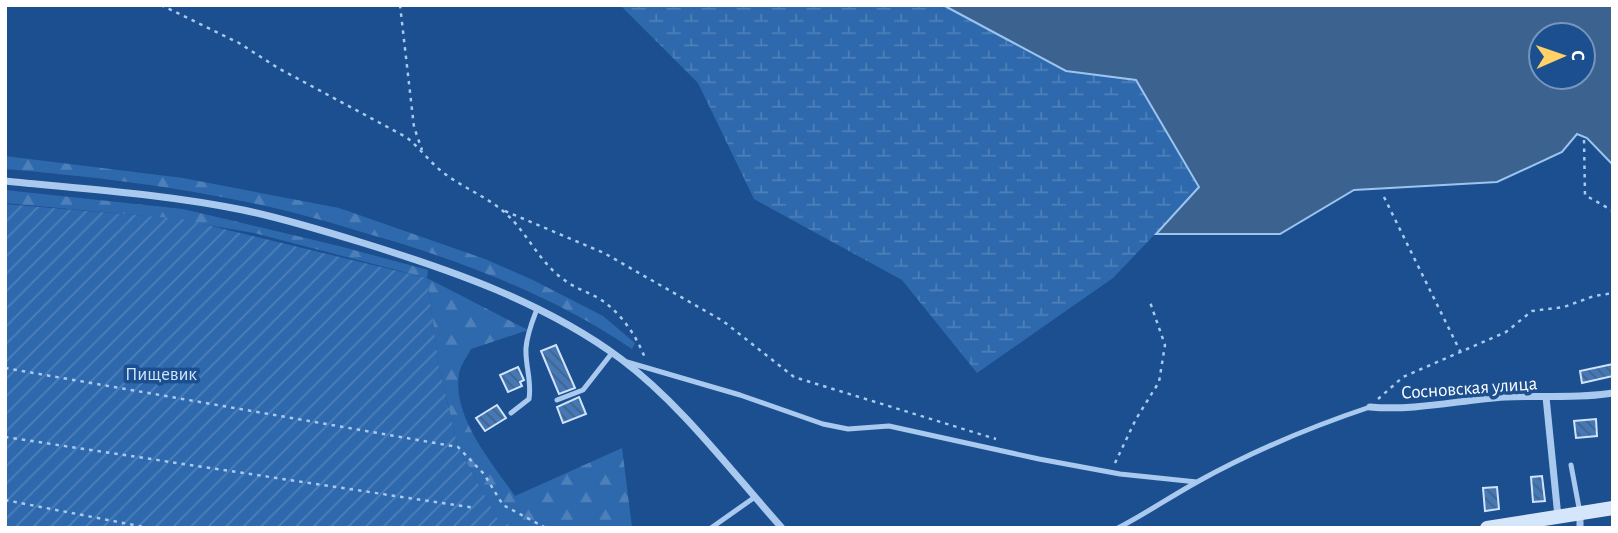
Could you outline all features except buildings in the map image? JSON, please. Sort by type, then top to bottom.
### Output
[{"type":"street","points":[[5,181],[243,210],[424,261],[537,309],[612,353],[652,385],[782,528]]},
{"type":"street","name":"Сосновская улица","points":[[1370,407],[1425,408],[1505,397],[1590,397],[1613,393]]},
{"type":"street","points":[[1546,397],[1558,517]]},
{"type":"street","points":[[1487,528],[1558,517],[1580,520],[1613,508]]},
{"type":"lane","points":[[511,413],[529,399],[531,387],[526,349],[537,309]]},
{"type":"lane","points":[[557,400],[583,390],[612,353]]},
{"type":"lane","points":[[621,360],[823,424],[848,429],[889,426],[1039,459],[1111,472],[1196,482]]},
{"type":"lane","points":[[1118,528],[1196,482],[1280,440],[1370,407]]},
{"type":"lane","points":[[1571,466],[1580,520]]},
{"type":"lane","points":[[711,528],[755,497]]},
{"type":"path","points":[[162,5],[239,43],[278,68],[406,137],[439,169],[502,210],[604,253],[723,321],[794,377],[1006,444]]},
{"type":"path","points":[[400,5],[414,127],[422,150]]},
{"type":"path","points":[[1584,140],[1585,195],[1613,211]]},
{"type":"path","points":[[1384,197],[1461,353]]},
{"type":"path","points":[[502,210],[563,279],[601,300],[623,319],[639,343],[651,370]]},
{"type":"path","points":[[1370,407],[1403,377],[1506,332],[1532,311],[1564,307],[1594,296],[1613,293]]},
{"type":"path","points":[[1111,472],[1136,419],[1159,382],[1165,345],[1150,302]]},
{"type":"path","points":[[5,368],[458,447],[484,474],[503,505],[546,528]]},
{"type":"path","points":[[5,437],[475,508]]},
{"type":"path","points":[[5,500],[149,528]]},
{"type":"green space","points":[[620,5],[943,5],[1066,71],[1136,79],[1200,187],[1113,278],[977,373],[902,280],[754,199],[698,83]]},
{"type":"green space","points":[[5,156],[183,178],[339,208],[485,259],[533,280],[603,316],[635,343],[632,349],[548,300],[488,274],[361,231],[270,207],[191,192],[98,178],[5,169]]},
{"type":"green space","points":[[5,190],[183,209],[428,270],[427,278],[254,233],[166,218],[5,203]]},
{"type":"green space","name":"Пищевик","points":[[5,204],[182,219],[427,278],[439,367],[458,447],[499,521],[519,528],[5,528]]},
{"type":"green space","points":[[427,278],[528,330],[471,349],[459,374],[458,390],[468,423],[485,454],[515,496],[622,448],[632,527],[519,528],[499,521],[458,447],[439,367]]},
{"type":"shaded area","points":[[943,5],[1613,5],[1613,165],[1587,138],[1577,134],[1562,152],[1497,182],[1354,190],[1280,234],[1156,234],[1199,187],[1136,80],[1066,71]]}]
